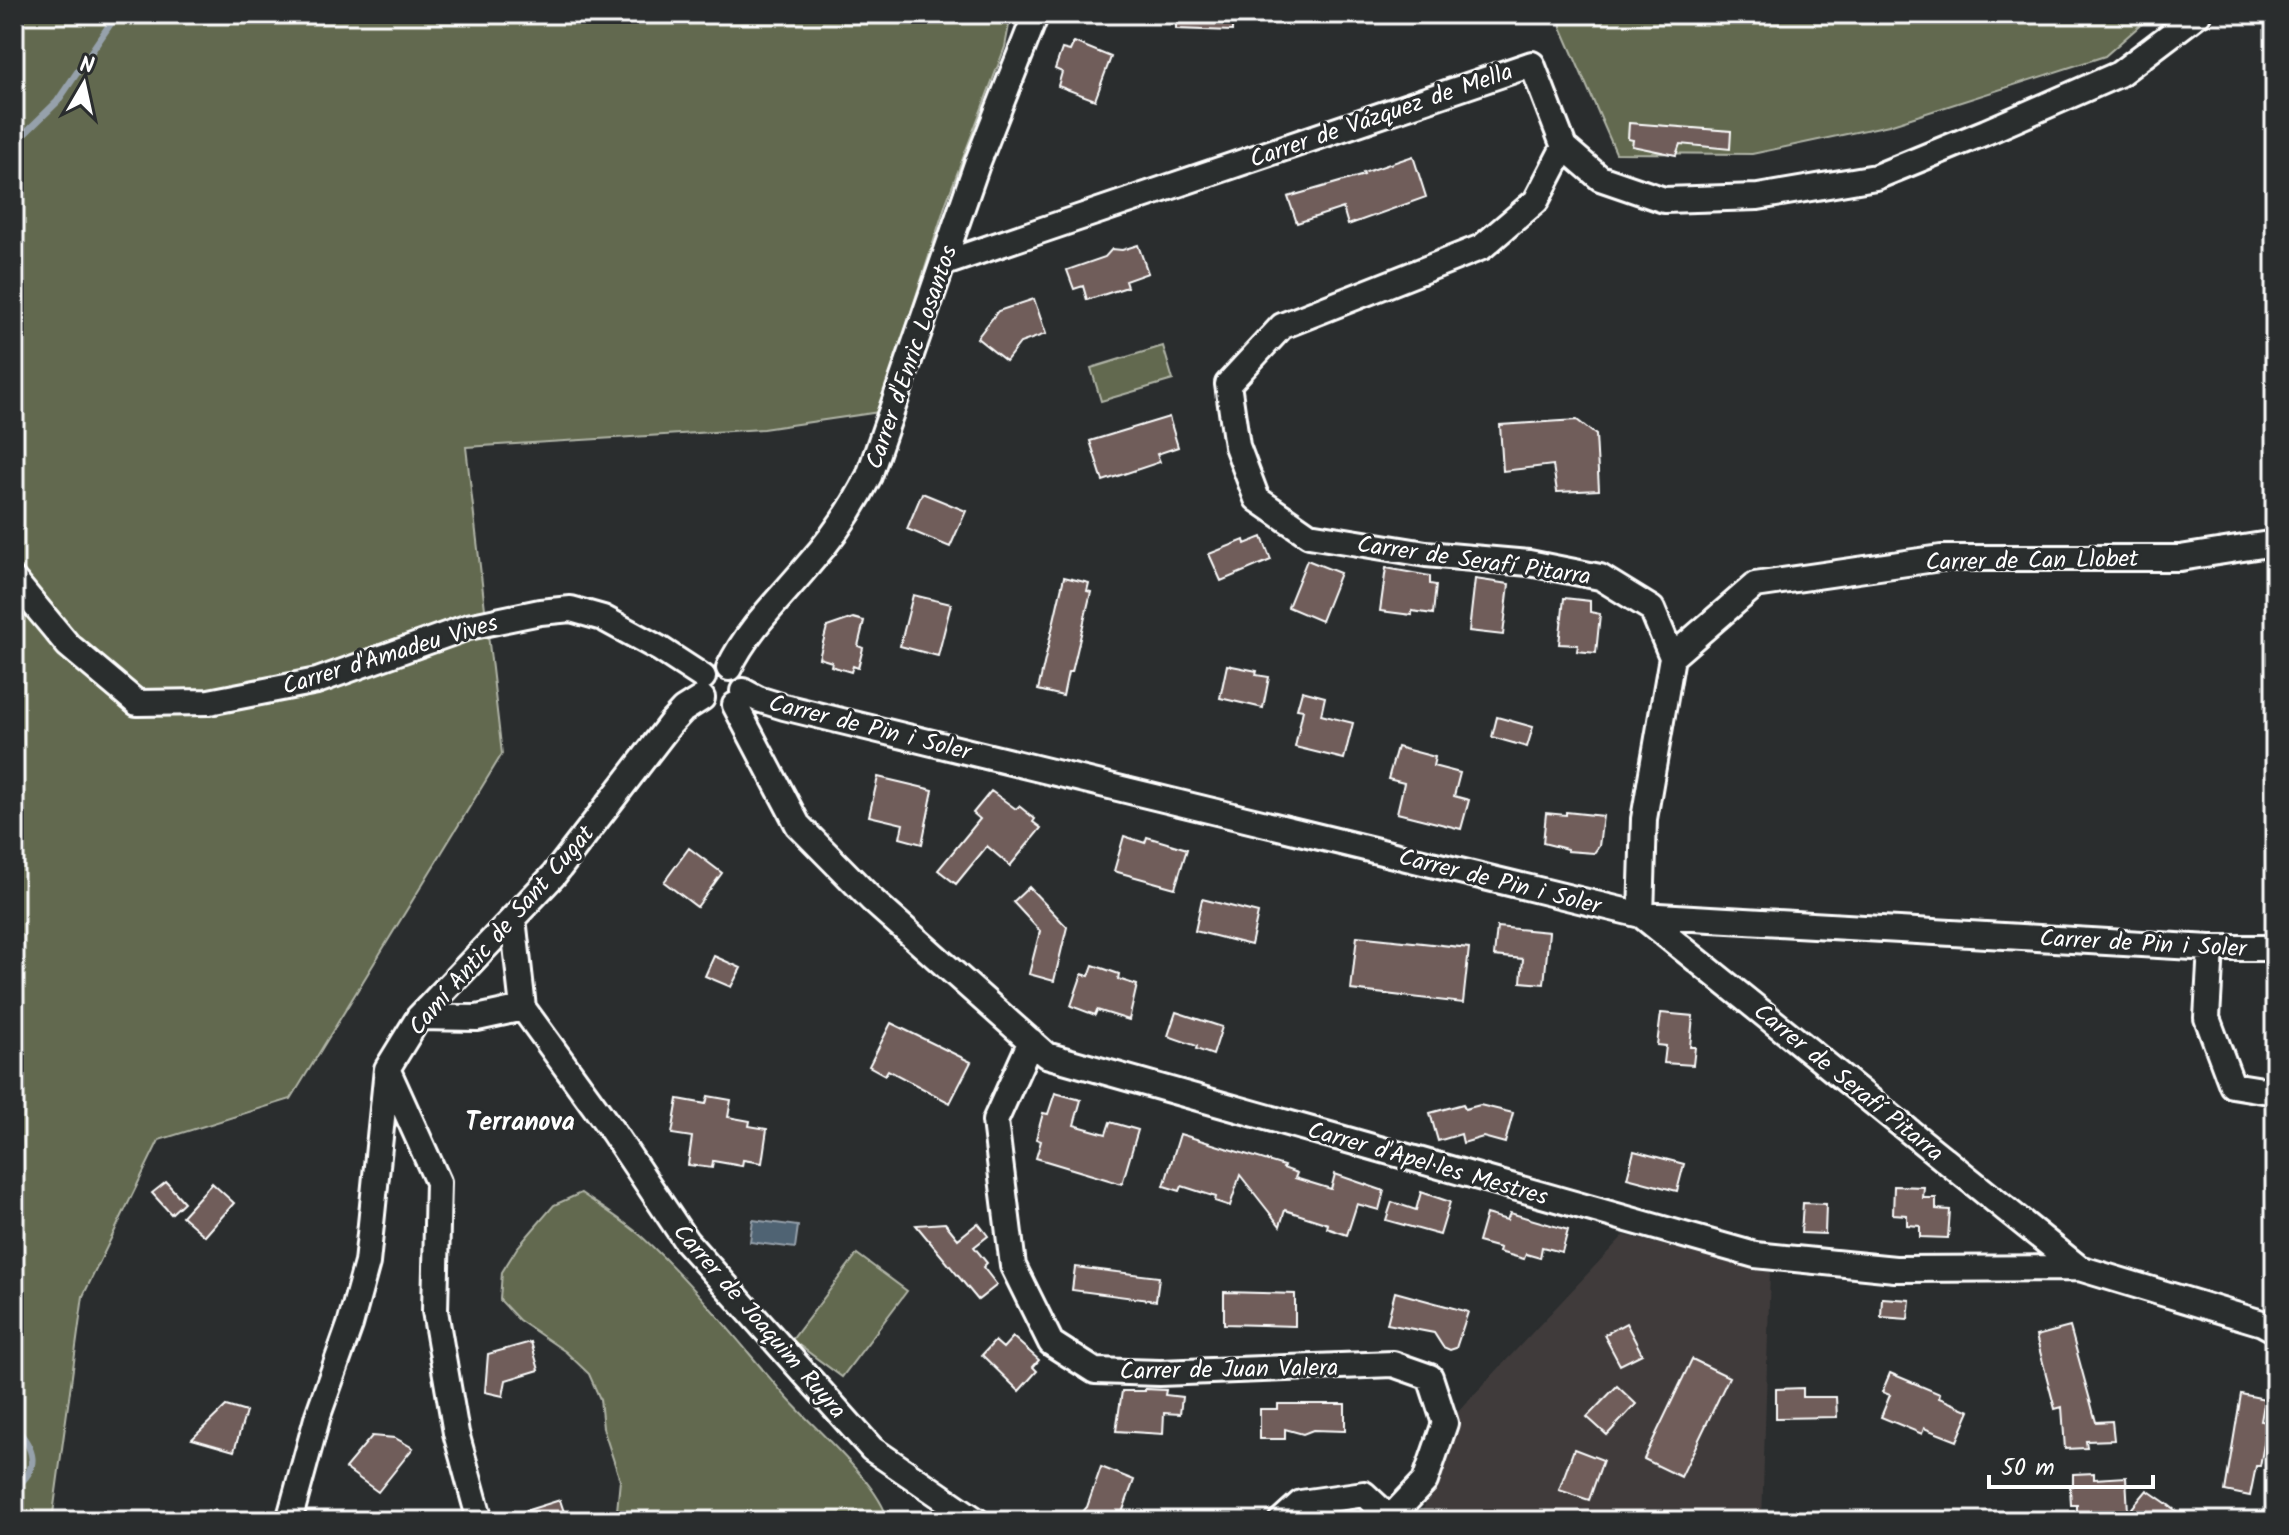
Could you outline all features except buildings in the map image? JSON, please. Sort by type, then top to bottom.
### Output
[{"type":"street","name":"Carrer d'Enric Losantos","points":[[729,668],[751,630],[844,522],[863,488],[945,263],[977,164],[1036,14]]},
{"type":"street","name":"Carrer de Vázquez de Mella","points":[[945,263],[1532,64],[1564,147],[1600,178],[1664,200],[1758,197],[1876,177],[2119,74],[2198,14]]},
{"type":"street","name":"Carrer de Serafí Pitarra","points":[[1564,147],[1536,201],[1482,247],[1282,326],[1228,384],[1237,446],[1257,499],[1309,535],[1426,554],[1529,563],[1600,577],[1652,609],[1672,657]]},
{"type":"street","name":"Carrer de Can Llobet","points":[[1672,657],[1755,585],[1941,558],[2180,558],[2275,543]]},
{"type":"street","name":"Carrer d'Amadeu Vives","points":[[14,580],[68,645],[137,703],[209,702],[317,681],[468,627],[571,609],[603,618],[660,649],[703,687]]},
{"type":"street","points":[[1641,915],[1644,819],[1672,657]]},
{"type":"street","points":[[715,668],[729,668],[741,680],[739,698],[725,710],[714,709],[703,687],[715,668]]},
{"type":"street","name":"Camí Antic de Sant Cugat","points":[[289,1521],[318,1415],[350,1325],[367,1263],[387,1069],[419,1017],[554,875],[671,723],[703,687]]},
{"type":"street","name":"Carrer de Pin i Soler","points":[[739,698],[758,699],[1641,915],[2211,948],[2275,948]]},
{"type":"street","name":"Carrer d'Apel·les Mestres","points":[[739,698],[798,825],[872,900],[1046,1055],[1755,1255],[1895,1269],[2079,1268],[2262,1323],[2275,1330]]},
{"type":"street","name":"Carrer de Serafí Pitarra","points":[[1641,915],[2079,1268]]},
{"type":"street","name":"Carrer de Joaquim Ruyra","points":[[513,918],[523,1008],[696,1253],[872,1449],[977,1521]]},
{"type":"street","points":[[2211,948],[2207,1018],[2232,1085],[2275,1092]]},
{"type":"street","points":[[419,1017],[477,1018],[523,1008]]},
{"type":"street","name":"Carrer de Juan Valera","points":[[1031,1041],[995,1121],[1013,1266],[1051,1343],[1095,1371],[1160,1373],[1393,1364],[1430,1377],[1445,1423],[1425,1481],[1392,1519]]},
{"type":"street","points":[[387,1069],[438,1182],[435,1311],[456,1433],[480,1521]]},
{"type":"street","points":[[1281,1521],[1301,1503],[1364,1494],[1392,1519]]},
{"type":"shaded area","points":[[1624,1235],[1770,1272],[1762,1521],[1418,1521],[1434,1483],[1454,1416]]},
{"type":"green space","points":[[14,14],[1011,14],[1005,47],[946,203],[879,412],[763,429],[466,447],[502,754],[291,1099],[159,1140],[83,1296],[52,1521],[14,1521]]},
{"type":"green space","points":[[1559,14],[2153,14],[2105,56],[1889,125],[1752,154],[1616,153],[1561,27]]},
{"type":"green space","points":[[1163,346],[1173,380],[1101,401],[1091,368]]},
{"type":"green space","points":[[581,1193],[634,1230],[680,1274],[788,1399],[860,1474],[883,1506],[888,1521],[616,1521],[620,1480],[603,1428],[600,1399],[589,1374],[566,1352],[519,1320],[500,1300],[502,1272],[517,1248],[554,1205]]},
{"type":"green space","points":[[857,1254],[907,1291],[842,1377],[792,1340]]},
{"type":"water","points":[[753,1220],[798,1226],[795,1248],[750,1242]]},
{"type":"waterway","points":[[14,144],[57,102],[117,14]]},
{"type":"waterway","points":[[14,1426],[27,1443],[32,1458],[28,1473],[14,1488]]},
{"type":"district","name":"Terranova","points":[[520,1121]]}]
